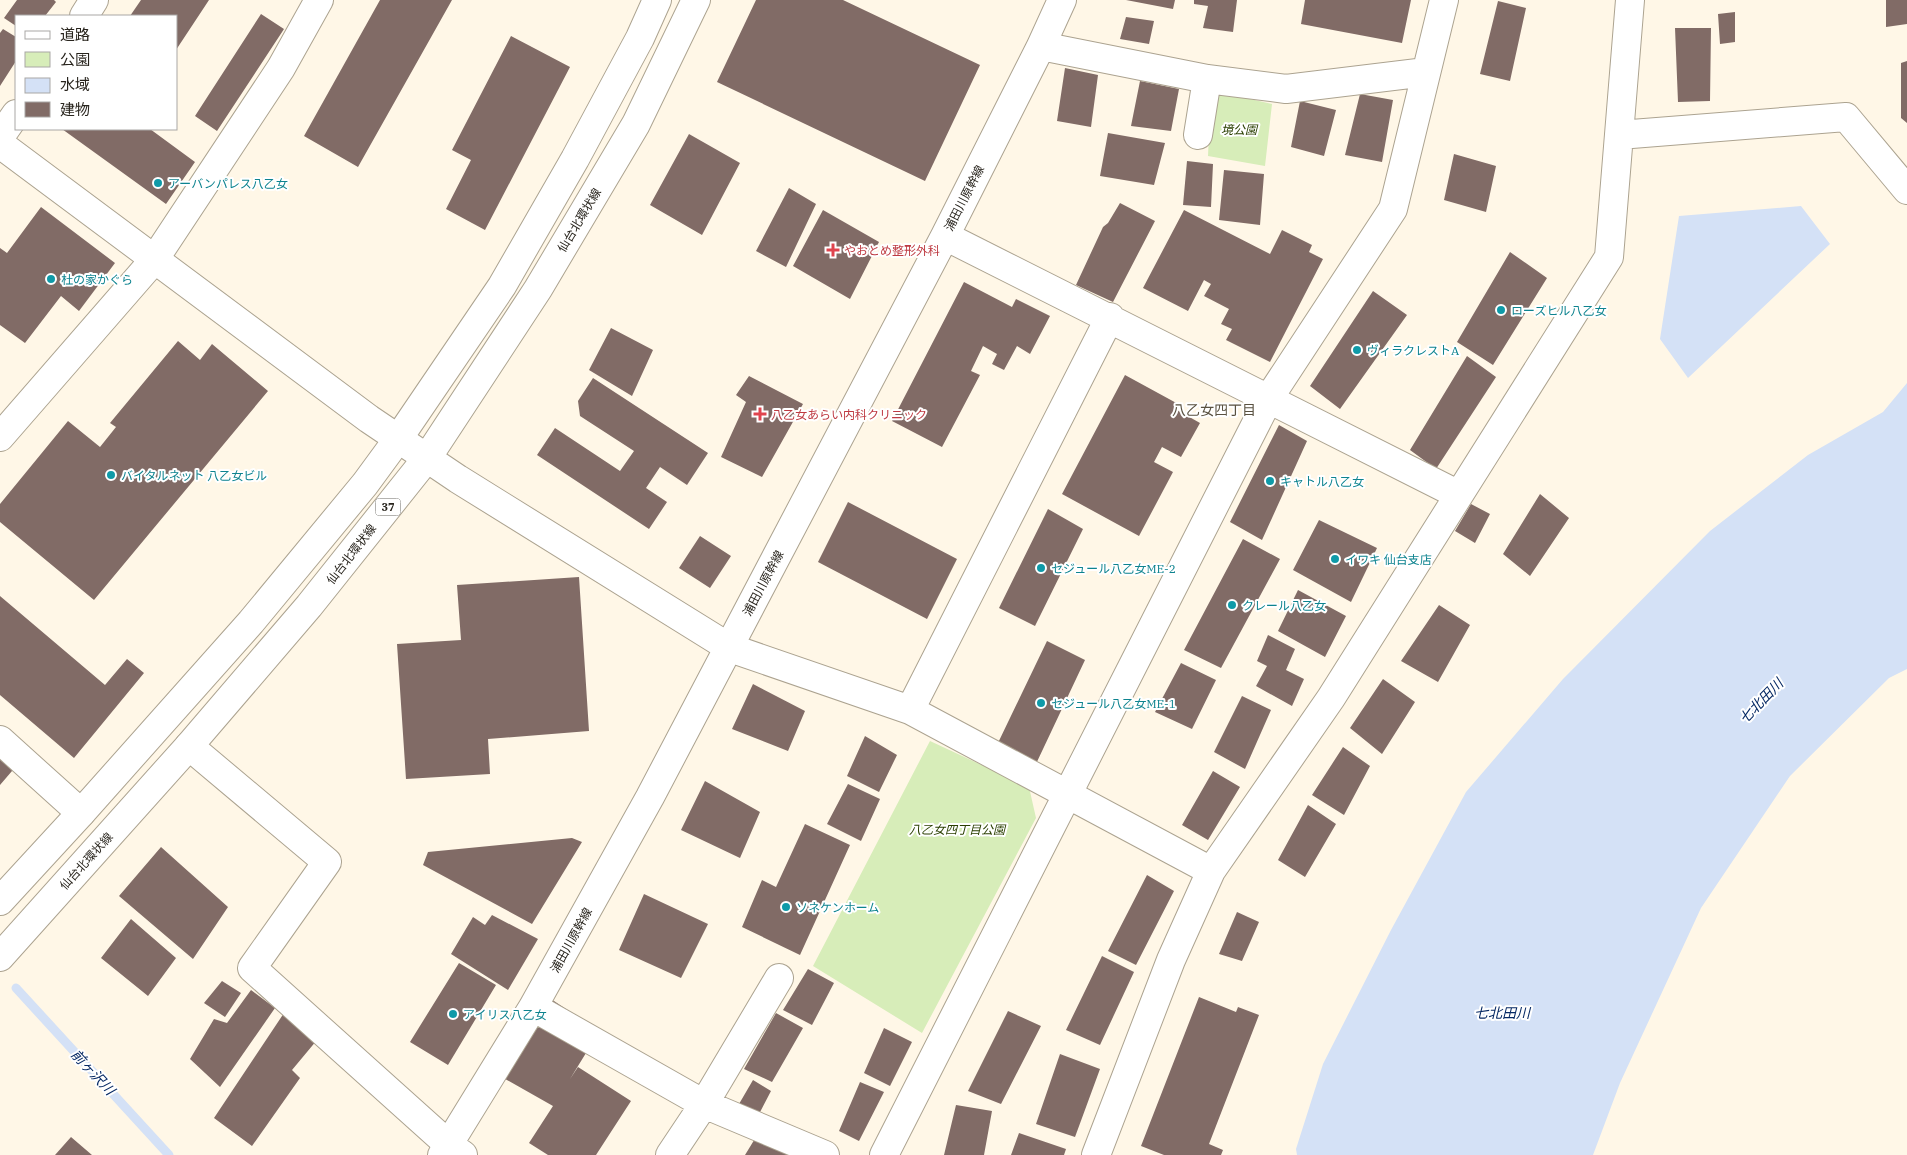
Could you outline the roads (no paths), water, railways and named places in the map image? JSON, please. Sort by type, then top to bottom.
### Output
[{"type":"street","points":[[85,15],[94,0]]},
{"type":"street","points":[[0,437],[154,260],[281,68],[318,0]]},
{"type":"street","name":"37","points":[[0,901],[81,813],[250,622],[365,484],[398,439],[507,277],[576,159],[640,38],[657,0]]},
{"type":"street","name":"仙台北環状線","points":[[0,957],[189,746],[309,606],[427,458],[538,289],[636,124],[696,0]]},
{"type":"street","name":"浦田川原幹線","points":[[451,1152],[650,797],[730,648],[945,236],[1041,46],[1062,0]]},
{"type":"street","points":[[884,1155],[1269,398],[1393,209],[1444,0]]},
{"type":"street","points":[[1096,1155],[1171,960],[1211,871],[1331,698],[1609,257],[1630,0]]},
{"type":"street","points":[[1041,46],[1207,79],[1286,89],[1426,72]]},
{"type":"street","points":[[1198,135],[1207,79]]},
{"type":"street","points":[[0,137],[15,115]]},
{"type":"street","points":[[1619,136],[1846,117],[1907,190]]},
{"type":"street","points":[[0,144],[369,419],[427,458],[730,648],[910,710],[1211,871]]},
{"type":"street","points":[[945,236],[1460,494]]},
{"type":"street","points":[[910,710],[1110,318]]},
{"type":"street","points":[[0,740],[81,813]]},
{"type":"street","points":[[189,746],[327,862],[252,968],[451,1152]]},
{"type":"street","points":[[670,1155],[704,1104],[778,978]]},
{"type":"street","points":[[533,1007],[704,1104],[825,1155]]},
{"type":"water","points":[[1801,206],[1830,244],[1688,378],[1660,339],[1679,216]]},
{"type":"water","name":"七北田川","points":[[1907,383],[1907,669],[1889,678],[1790,776],[1701,908],[1620,1083],[1593,1155],[1297,1155],[1296,1149],[1323,1064],[1391,930],[1466,792],[1563,679],[1710,531],[1808,455],[1883,412]]},
{"type":"waterway","name":"前ヶ沢川","points":[[16,988],[169,1155]]},
{"type":"place","name":"アーバンパレス八乙女","points":[[158,183]]},
{"type":"place","name":"やおとめ整形外科","points":[[833,250]]},
{"type":"place","name":"杜の家かぐら","points":[[51,279]]},
{"type":"place","name":"ローズヒル八乙女","points":[[1501,310]]},
{"type":"place","name":"ヴィラクレストA","points":[[1357,350]]},
{"type":"place","name":"八乙女あらい内科クリニック","points":[[760,414]]},
{"type":"place","name":"バイタルネット 八乙女ビル","points":[[111,475]]},
{"type":"place","name":"キャトル八乙女","points":[[1270,481]]},
{"type":"place","name":"イワキ 仙台支店","points":[[1335,559]]},
{"type":"place","name":"セジュール八乙女ME-2","points":[[1041,568]]},
{"type":"place","name":"クレール八乙女","points":[[1232,605]]},
{"type":"place","name":"セジュール八乙女ME-1","points":[[1041,703]]},
{"type":"place","name":"ソネケンホーム","points":[[786,907]]},
{"type":"place","name":"アイリス八乙女","points":[[453,1014]]},
{"type":"district","name":"八乙女四丁目","points":[[1214,410]]},
{"type":"park label","name":"境公園","points":[[1239,129]]},
{"type":"park label","name":"八乙女四丁目公園","points":[[957,829]]}]
